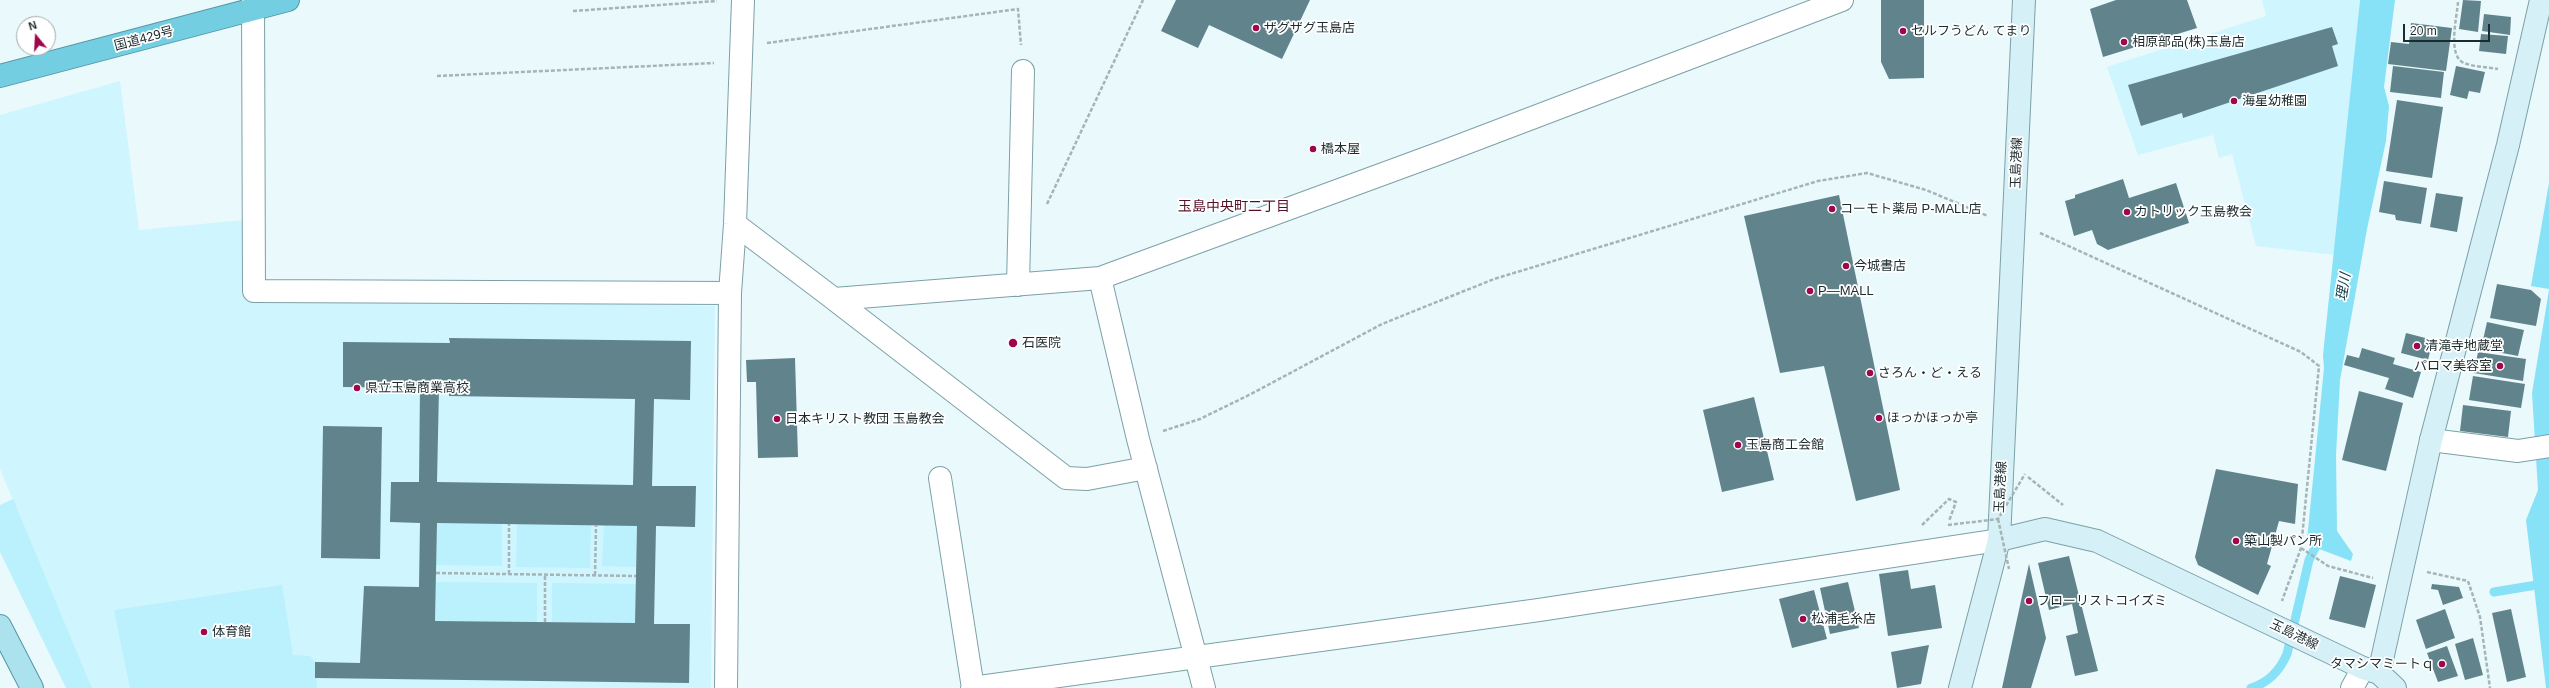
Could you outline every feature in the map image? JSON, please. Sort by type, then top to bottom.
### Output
[{"type":"highway","name":"国道429号","points":[[0,76],[252,5],[288,0]]},
{"type":"main road","name":"玉島港線","points":[[2024,0],[2015,224],[1999,540],[2045,529],[2097,541],[2379,676]]},
{"type":"main road","points":[[2379,676],[2431,440],[2508,145],[2541,0]]},
{"type":"main road","points":[[1960,688],[1999,540]]},
{"type":"main road","points":[[0,626],[32,688]]},
{"type":"street","points":[[726,688],[730,293],[736,224],[743,0]]},
{"type":"street","points":[[834,299],[1100,278],[1440,153],[1842,0]]},
{"type":"street","points":[[252,5],[254,291],[730,293]]},
{"type":"street","points":[[1018,285],[1023,71]]},
{"type":"street","points":[[736,224],[1066,478],[1087,479],[1146,468]]},
{"type":"street","points":[[1100,278],[1138,439],[1204,688]]},
{"type":"street","points":[[2431,440],[2518,450],[2549,446]]},
{"type":"street","points":[[940,478],[972,688],[1050,683],[1197,657],[1546,608],[1999,540]]},
{"type":"street","points":[[2352,688],[2379,676]]},
{"type":"path","points":[[573,11],[725,0]]},
{"type":"path","points":[[1046,206],[1143,0]]},
{"type":"path","points":[[2458,2],[2454,48],[2458,59],[2464,63],[2524,74]]},
{"type":"path","points":[[437,76],[741,54],[1018,9],[1023,71]]},
{"type":"path","points":[[1138,439],[1200,419],[1382,324],[1494,279],[1818,182],[1867,173],[1926,190],[1984,214],[2015,224],[2073,247],[2302,352],[2319,366],[2302,548],[2274,625]]},
{"type":"path","points":[[2009,569],[1998,518],[2025,474],[2066,508]]},
{"type":"path","points":[[1917,529],[1949,499],[1956,502],[1948,525],[1998,518]]},
{"type":"path","points":[[509,574],[510,524]]},
{"type":"path","points":[[595,576],[596,525]]},
{"type":"path","points":[[2302,548],[2328,566],[2401,576],[2468,581],[2480,617],[2490,688]]},
{"type":"path","points":[[436,573],[636,576]]},
{"type":"path","points":[[545,575],[545,622]]},
{"type":"shaded area","name":"海星幼稚園","points":[[2262,0],[2360,0],[2335,255],[2256,246],[2232,154],[2219,158],[2213,135],[2138,155],[2107,67],[2266,16]]},
{"type":"shaded area","name":"県立玉島商業高校","points":[[120,81],[139,230],[244,220],[245,297],[715,306],[711,688],[92,688],[0,469],[0,115]]},
{"type":"shaded area","points":[[13,499],[92,688],[66,688],[0,552],[0,505]]},
{"type":"shaded area","points":[[437,523],[502,524],[502,566],[436,565]]},
{"type":"shaded area","points":[[517,524],[591,525],[590,568],[516,567]]},
{"type":"shaded area","points":[[604,525],[637,526],[636,567],[602,566]]},
{"type":"shaded area","points":[[436,582],[537,583],[537,622],[435,621]]},
{"type":"shaded area","points":[[552,583],[636,584],[635,623],[552,622]]},
{"type":"shaded area","name":"体育館","points":[[282,585],[293,655],[310,656],[315,662],[317,688],[130,688],[114,610]]},
{"type":"water","name":"理川","points":[[2360,0],[2395,0],[2384,87],[2389,106],[2386,141],[2367,229],[2340,380],[2336,455],[2337,531],[2353,554],[2351,561],[2314,547],[2307,540],[2324,368],[2323,355]]},
{"type":"water","points":[[2549,183],[2549,289],[2531,286]]},
{"type":"water","points":[[2549,290],[2549,688],[2546,688],[2526,520],[2538,490],[2532,393]]},
{"type":"building","name":"ザグザグ玉島店","points":[[1176,0],[1310,0],[1282,59],[1209,25],[1198,48],[1161,31]]},
{"type":"building","name":"セルフうどん てまり","points":[[1881,0],[1924,0],[1924,78],[1889,79],[1881,62]]},
{"type":"building","name":"相原部品(株)玉島店","points":[[2116,0],[2187,0],[2197,28],[2103,57],[2090,9]]},
{"type":"building","points":[[2463,0],[2481,1],[2478,32],[2459,29]]},
{"type":"building","points":[[2484,14],[2511,17],[2510,35],[2482,31]]},
{"type":"building","points":[[2411,23],[2452,28],[2446,71],[2388,64],[2391,42],[2409,44]]},
{"type":"building","points":[[2332,27],[2338,44],[2332,46],[2338,66],[2183,118],[2182,113],[2141,126],[2128,85]]},
{"type":"building","points":[[2481,34],[2508,36],[2506,54],[2479,51]]},
{"type":"building","points":[[2393,66],[2444,72],[2441,98],[2390,92]]},
{"type":"building","points":[[2456,66],[2485,72],[2480,93],[2469,91],[2467,99],[2450,95]]},
{"type":"building","points":[[2397,100],[2443,107],[2432,178],[2386,171]]},
{"type":"building","name":"カトリック玉島教会","points":[[2123,179],[2129,198],[2176,183],[2189,223],[2108,250],[2097,244],[2092,230],[2074,236],[2065,201],[2075,198],[2075,195]]},
{"type":"building","points":[[2384,181],[2427,188],[2421,224],[2396,220],[2395,215],[2379,212]]},
{"type":"building","points":[[2436,193],[2463,197],[2457,232],[2430,227]]},
{"type":"building","name":"P―MALL","points":[[1839,195],[1900,490],[1856,501],[1824,366],[1780,373],[1744,216]]},
{"type":"building","points":[[2497,284],[2531,290],[2541,299],[2536,326],[2490,318]]},
{"type":"building","points":[[2487,322],[2524,330],[2518,356],[2481,349]]},
{"type":"building","name":"清滝寺地蔵堂","points":[[2406,333],[2433,340],[2428,360],[2401,353]]},
{"type":"building","points":[[449,338],[691,341],[690,400],[654,399],[652,486],[696,486],[695,527],[656,526],[654,624],[690,624],[689,683],[315,678],[315,662],[360,663],[364,586],[419,587],[420,523],[390,522],[391,482],[419,482],[420,388],[343,387],[343,342],[450,343]],"holes":[[[439,388],[449,388],[449,396],[635,399],[633,485],[437,482]],[[437,523],[637,526],[635,623],[435,621]]]},
{"type":"building","points":[[2362,348],[2395,358],[2393,364],[2421,372],[2413,398],[2385,389],[2389,378],[2344,365],[2347,355],[2359,358]]},
{"type":"building","name":"パロマ美容室","points":[[2478,352],[2526,359],[2523,381],[2474,373]]},
{"type":"building","name":"日本キリスト教団 玉島教会","points":[[795,358],[798,457],[758,458],[756,382],[747,382],[746,360]]},
{"type":"building","points":[[2473,376],[2525,384],[2521,408],[2469,400]]},
{"type":"building","points":[[2359,391],[2403,403],[2386,471],[2342,460]]},
{"type":"building","name":"玉島商工会館","points":[[1754,397],[1774,480],[1722,492],[1703,410]]},
{"type":"building","points":[[2463,405],[2511,411],[2508,437],[2460,431]]},
{"type":"building","points":[[323,426],[382,427],[380,559],[321,558]]},
{"type":"building","name":"築山製パン所","points":[[2216,469],[2298,484],[2295,524],[2279,521],[2267,564],[2271,566],[2258,595],[2198,565],[2195,557]]},
{"type":"building","points":[[2069,556],[2098,671],[2075,676],[2066,636],[2078,633],[2072,604],[2049,610],[2038,563]]},
{"type":"building","name":"フローリストコイズミ","points":[[2029,564],[2046,638],[2031,688],[2002,688]]},
{"type":"building","points":[[1908,570],[1911,589],[1935,585],[1942,628],[1888,636],[1879,574]]},
{"type":"building","points":[[2340,576],[2376,585],[2365,628],[2329,619]]},
{"type":"building","points":[[1848,582],[1859,628],[1830,634],[1820,588]]},
{"type":"building","points":[[2432,584],[2459,587],[2463,598],[2443,605],[2438,590],[2431,589]]},
{"type":"building","name":"松浦毛糸店","points":[[1814,590],[1827,639],[1792,648],[1779,599]]},
{"type":"building","points":[[2445,609],[2455,638],[2426,649],[2416,620]]},
{"type":"building","points":[[2511,609],[2526,677],[2507,682],[2492,613]]},
{"type":"building","points":[[2473,638],[2483,675],[2465,680],[2455,644]]},
{"type":"building","points":[[1929,645],[1921,684],[1897,688],[1891,652]]},
{"type":"building","name":"タマシマミートｑ","points":[[2447,646],[2458,676],[2438,682],[2427,653]]},
{"type":"waterway","points":[[2251,688],[2263,683],[2273,675],[2287,654],[2309,560],[2320,538]]},
{"type":"waterway","points":[[2494,592],[2549,583]]},
{"type":"place","name":"ザグザグ玉島店","points":[[1256,28]]},
{"type":"place","name":"セルフうどん てまり","points":[[1903,31]]},
{"type":"place","name":"相原部品(株)玉島店","points":[[2124,42]]},
{"type":"place","name":"海星幼稚園","points":[[2234,101]]},
{"type":"place","name":"橋本屋","points":[[1313,149]]},
{"type":"place","name":"コーモト薬局 P-MALL店","points":[[1832,209]]},
{"type":"place","name":"カトリック玉島教会","points":[[2127,212]]},
{"type":"place","name":"今城書店","points":[[1846,266]]},
{"type":"place","name":"P―MALL","points":[[1810,291]]},
{"type":"place","name":"石医院","points":[[1013,343]]},
{"type":"place","name":"清滝寺地蔵堂","points":[[2417,346]]},
{"type":"place","name":"パロマ美容室","points":[[2500,366]]},
{"type":"place","name":"さろん・ど・える","points":[[1870,373]]},
{"type":"place","name":"県立玉島商業高校","points":[[357,388]]},
{"type":"place","name":"ほっかほっか亭","points":[[1879,418]]},
{"type":"place","name":"日本キリスト教団 玉島教会","points":[[777,419]]},
{"type":"place","name":"玉島商工会館","points":[[1738,445]]},
{"type":"place","name":"築山製パン所","points":[[2236,541]]},
{"type":"place","name":"フローリストコイズミ","points":[[2029,601]]},
{"type":"place","name":"松浦毛糸店","points":[[1803,619]]},
{"type":"place","name":"体育館","points":[[204,632]]},
{"type":"place","name":"タマシマミートｑ","points":[[2442,664]]},
{"type":"district","name":"玉島中央町二丁目","points":[[1234,207]]}]
